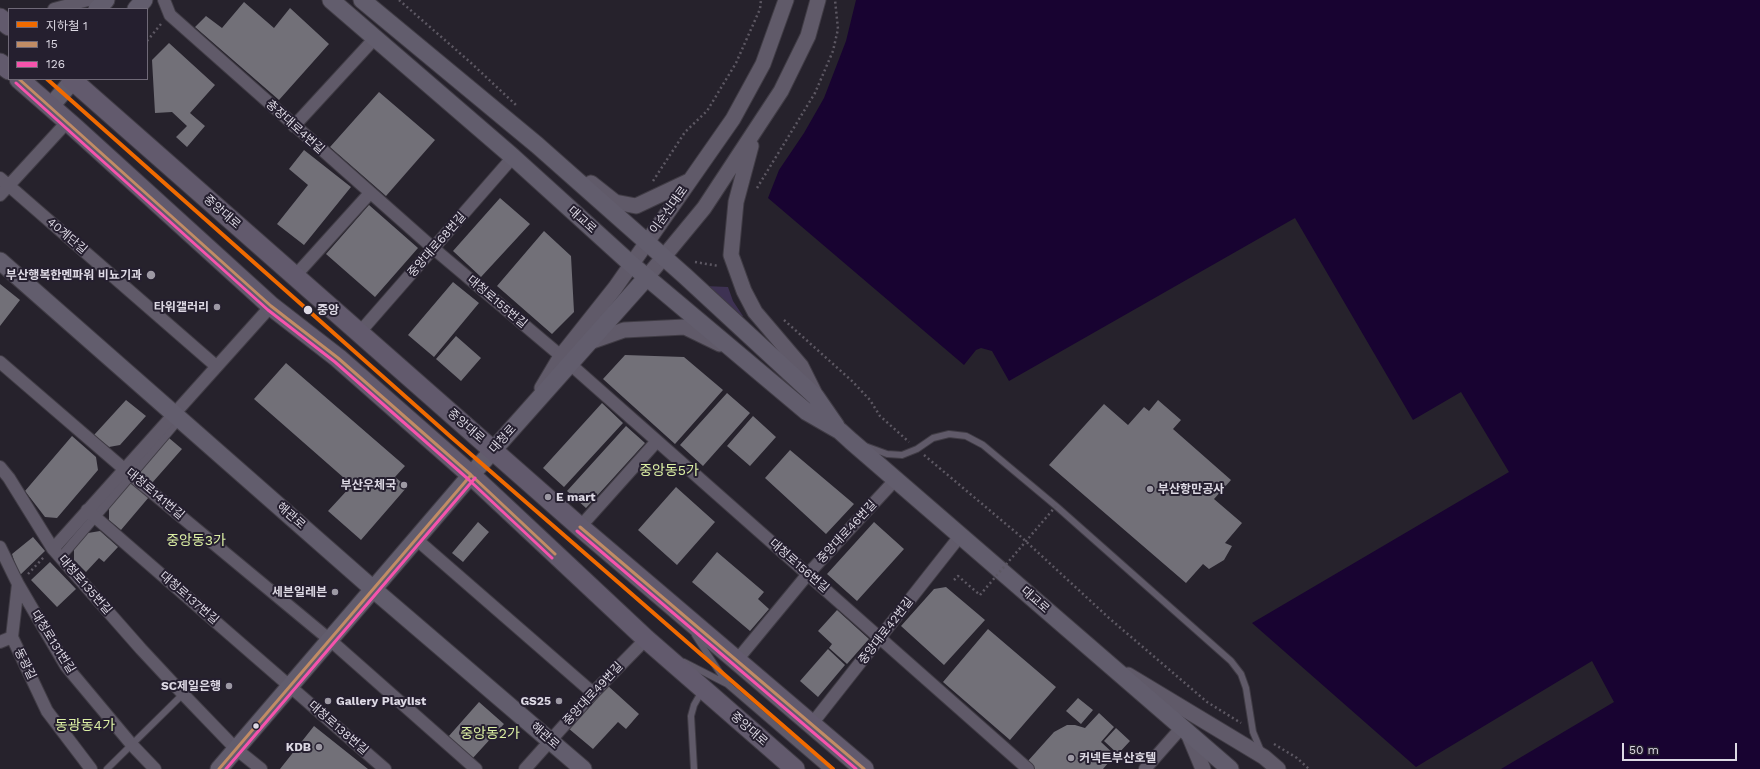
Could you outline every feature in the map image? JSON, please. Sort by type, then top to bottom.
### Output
[{"type":"main road","points":[[98,8],[106,0]]},
{"type":"main road","points":[[137,8],[144,0]]},
{"type":"main road","name":"대교로","points":[[331,0],[513,157],[631,264],[807,412],[846,436],[1230,769]]},
{"type":"main road","name":"대교로","points":[[362,0],[550,156],[664,257],[816,397],[846,436]]},
{"type":"main road","points":[[0,18],[8,25]]},
{"type":"main road","points":[[0,63],[8,69]]},
{"type":"main road","points":[[50,106],[72,80]]},
{"type":"main road","name":"중앙대로","points":[[72,80],[580,527],[864,769]]},
{"type":"main road","name":"중앙대로","points":[[27,81],[50,106],[271,306],[338,358],[471,475],[652,644],[787,767]]},
{"type":"main road","name":"해관로","points":[[0,261],[373,589],[584,769]]},
{"type":"main road","name":"대청로","points":[[219,769],[531,407],[565,360],[587,343],[647,277]]},
{"type":"street","points":[[58,8],[88,0]]},
{"type":"street","name":"충장대로4번길","points":[[164,0],[170,15],[434,248]]},
{"type":"street","name":"이순신대로","points":[[565,360],[733,119],[763,64],[786,0]]},
{"type":"street","name":"이순신대로","points":[[647,277],[704,208],[781,91],[808,36],[818,0]]},
{"type":"street","points":[[294,126],[375,38]]},
{"type":"street","points":[[0,195],[4,182],[68,121]]},
{"type":"street","points":[[754,133],[736,202],[731,255],[744,291],[755,312],[801,366],[816,397]]},
{"type":"street","points":[[550,156],[576,170],[615,202],[636,206],[690,181]]},
{"type":"street","name":"중앙대로68번길","points":[[360,332],[513,157]]},
{"type":"street","name":"40계단길","points":[[4,182],[216,366]]},
{"type":"street","points":[[295,276],[370,193]]},
{"type":"street","name":"대청로155번길","points":[[434,248],[565,360]]},
{"type":"street","points":[[57,553],[176,416],[216,366],[271,306]]},
{"type":"street","points":[[587,343],[624,330],[685,327],[737,354]]},
{"type":"street","name":"대청로156번길","points":[[565,360],[1028,769]]},
{"type":"street","name":"대청로141번길","points":[[0,362],[128,472],[330,640]]},
{"type":"street","points":[[580,527],[657,441]]},
{"type":"street","name":"대청로135번길","points":[[0,467],[9,478],[57,553],[141,650],[236,749],[261,769]]},
{"type":"street","name":"중앙대로46번길","points":[[737,660],[808,574],[896,480]]},
{"type":"street","name":"대청로137번길","points":[[91,514],[290,686]]},
{"type":"street","name":"중앙대로42번길","points":[[811,725],[960,536]]},
{"type":"street","points":[[416,539],[592,693]]},
{"type":"street","points":[[0,547],[18,584]]},
{"type":"street","name":"동광길","points":[[18,584],[12,637],[47,711],[91,769]]},
{"type":"street","name":"대청로131번길","points":[[18,584],[66,666],[132,745],[155,769]]},
{"type":"street","points":[[0,642],[12,637]]},
{"type":"street","points":[[330,640],[476,769]]},
{"type":"street","name":"중앙대로49번길","points":[[525,769],[592,693],[652,644]]},
{"type":"street","points":[[1106,662],[1264,757],[1278,769]]},
{"type":"street","name":"대청로138번길","points":[[290,686],[385,769]]},
{"type":"street","points":[[1145,769],[1185,730],[1203,769]]},
{"type":"lane","points":[[846,436],[887,454],[902,455],[917,449],[933,438],[949,434],[966,436],[984,445],[1056,506],[1231,661],[1241,674],[1246,688],[1251,708],[1253,732],[1264,757]]},
{"type":"lane","points":[[682,614],[727,684]]},
{"type":"lane","points":[[652,644],[727,684],[826,769]]},
{"type":"lane","points":[[694,769],[691,716],[694,705],[703,690]]},
{"type":"lane","points":[[107,769],[183,694]]},
{"type":"path","points":[[399,0],[522,110]]},
{"type":"path","points":[[649,187],[685,132],[707,111],[736,64],[760,9],[761,0]]},
{"type":"path","points":[[756,190],[815,93],[833,51],[838,29],[835,0]]},
{"type":"path","points":[[148,39],[170,15]]},
{"type":"path","points":[[695,262],[722,266]]},
{"type":"path","points":[[780,317],[852,381],[870,400],[880,416],[1019,535],[1109,618],[1207,702],[1297,758],[1309,769]]},
{"type":"path","points":[[954,580],[958,576],[980,595],[1056,506]]},
{"type":"path","points":[[18,584],[57,553]]},
{"type":"shaded area","points":[[856,0],[1760,0],[1760,769],[1501,769],[1614,702],[1592,661],[1416,767],[1252,623],[1509,472],[1461,392],[1413,420],[1295,218],[1009,381],[992,351],[981,348],[976,350],[964,365],[768,198],[779,170],[804,133],[824,98],[846,41]]},
{"type":"shaded area","points":[[705,286],[728,287],[733,301],[743,316],[738,318]]},
{"type":"building","points":[[244,2],[274,28],[290,8],[329,44],[279,100],[195,27],[206,16],[222,28]]},
{"type":"building","points":[[169,43],[215,85],[190,113],[205,126],[187,147],[176,137],[187,126],[172,112],[155,113],[152,60]]},
{"type":"building","points":[[379,92],[435,140],[386,196],[330,147]]},
{"type":"building","points":[[304,150],[351,187],[304,245],[277,224],[308,185],[289,169]]},
{"type":"building","points":[[500,198],[530,224],[481,277],[453,251]]},
{"type":"building","points":[[369,205],[418,248],[375,297],[326,254]]},
{"type":"building","points":[[544,231],[571,256],[574,312],[552,334],[497,286]]},
{"type":"building","points":[[453,282],[479,303],[434,357],[408,335]]},
{"type":"building","points":[[0,284],[20,300],[0,326]]},
{"type":"building","points":[[456,336],[481,358],[461,381],[436,359]]},
{"type":"building","points":[[625,355],[684,357],[723,390],[675,444],[603,379]]},
{"type":"building","points":[[286,363],[405,466],[395,477],[407,487],[361,540],[328,511],[352,485],[254,399]]},
{"type":"building","points":[[727,393],[750,413],[703,466],[680,445]]},
{"type":"building","points":[[126,400],[146,416],[120,445],[109,447],[94,435]]},
{"type":"building","name":"부산항만공사","points":[[1158,400],[1181,420],[1173,429],[1231,480],[1214,499],[1242,523],[1225,543],[1232,546],[1224,560],[1209,569],[1203,564],[1186,583],[1049,465],[1104,404],[1128,425],[1144,407],[1149,411]]},
{"type":"building","points":[[602,403],[623,423],[564,487],[543,468]]},
{"type":"building","points":[[753,416],[776,437],[750,466],[727,446]]},
{"type":"building","points":[[626,426],[645,443],[586,508],[567,491]]},
{"type":"building","points":[[72,436],[96,457],[98,470],[57,518],[45,517],[25,491]]},
{"type":"building","points":[[169,438],[182,449],[152,483],[139,472]]},
{"type":"building","points":[[790,450],[854,504],[826,534],[765,478]]},
{"type":"building","points":[[131,482],[149,497],[121,530],[109,520],[109,507]]},
{"type":"building","points":[[676,487],[715,522],[677,565],[638,530]]},
{"type":"building","points":[[478,522],[489,532],[463,562],[452,553]]},
{"type":"building","points":[[874,522],[904,549],[857,601],[827,574]]},
{"type":"building","points":[[100,531],[118,547],[104,562],[99,558],[86,572],[74,560],[74,547],[88,533]]},
{"type":"building","points":[[33,537],[45,551],[19,576],[12,554]]},
{"type":"building","points":[[717,552],[764,592],[758,599],[769,609],[750,631],[692,582]]},
{"type":"building","points":[[50,562],[76,589],[57,607],[31,580]]},
{"type":"building","points":[[946,587],[985,620],[944,665],[901,626],[934,589]]},
{"type":"building","points":[[837,610],[869,639],[847,664],[829,648],[832,644],[818,631]]},
{"type":"building","points":[[988,629],[1056,687],[1010,740],[943,682]]},
{"type":"building","points":[[828,649],[845,665],[818,697],[800,681]]},
{"type":"building","points":[[607,685],[639,714],[626,729],[618,722],[593,749],[568,728]]},
{"type":"building","points":[[1078,698],[1093,710],[1081,724],[1066,711]]},
{"type":"building","points":[[479,702],[504,724],[472,759],[448,737]]},
{"type":"building","points":[[1099,713],[1114,727],[1101,742],[1115,755],[1103,769],[1035,769],[1027,762],[1054,732],[1067,725],[1075,725],[1085,728]]},
{"type":"building","name":"KDB","points":[[314,726],[368,769],[280,769]]},
{"type":"building","points":[[1116,728],[1130,741],[1118,754],[1104,741]]},
{"type":"metro line","name":"1","points":[[48,80],[451,437],[833,769]]},
{"type":"transit line","name":"15","points":[[20,80],[271,306],[338,358],[471,475],[555,554]]},
{"type":"transit line","name":"126","points":[[16,83],[268,310],[335,362],[468,479],[552,558]]},
{"type":"transit line","name":"15","points":[[219,769],[471,475]]},
{"type":"transit line","name":"126","points":[[226,769],[475,478]]},
{"type":"transit line","name":"15","points":[[580,527],[864,769]]},
{"type":"transit line","name":"126","points":[[577,531],[856,769]]},
{"type":"place","name":"부산행복한멘파워 비뇨기과","points":[[151,275]]},
{"type":"place","name":"타워갤러리","points":[[217,307]]},
{"type":"place","name":"중앙","points":[[308,310]]},
{"type":"place","name":"부산우체국","points":[[404,485]]},
{"type":"place","name":"부산항만공사","points":[[1150,489]]},
{"type":"place","name":"E mart","points":[[548,497]]},
{"type":"place","name":"세븐일레븐","points":[[335,592]]},
{"type":"place","name":"SC제일은행","points":[[229,686]]},
{"type":"place","name":"Gallery Playlist","points":[[328,701]]},
{"type":"place","name":"GS25","points":[[559,701]]},
{"type":"place","name":"KDB","points":[[319,747]]},
{"type":"place","name":"커넥트부산호텔","points":[[1071,758]]},
{"type":"district","name":"중앙동5가","points":[[669,471]]},
{"type":"district","name":"중앙동3가","points":[[196,541]]},
{"type":"district","name":"동광동4가","points":[[85,726]]},
{"type":"district","name":"중앙동2가","points":[[490,734]]}]
